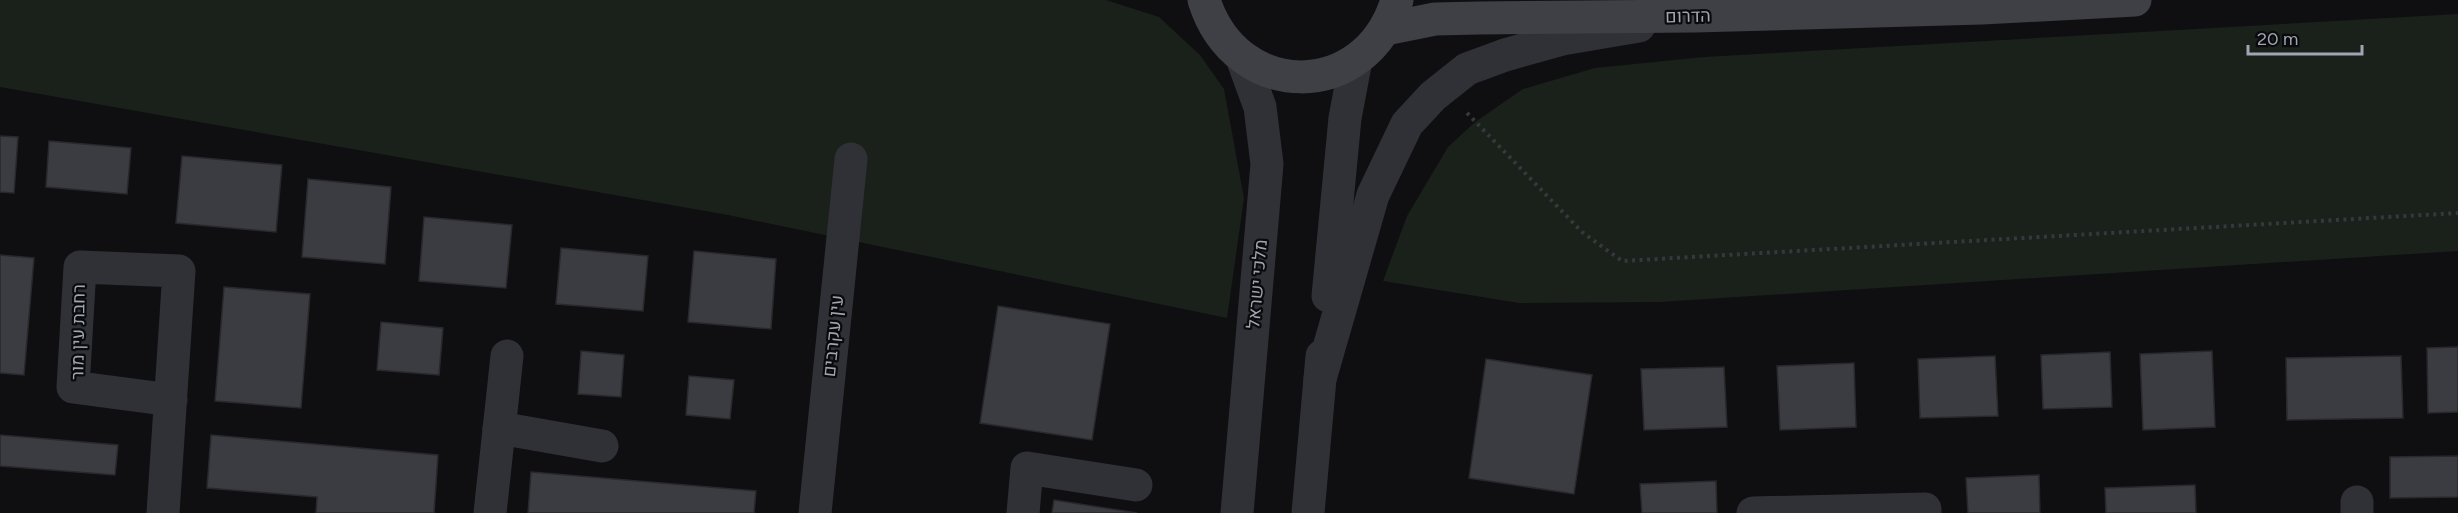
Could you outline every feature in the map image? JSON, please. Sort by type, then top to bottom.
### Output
[{"type":"main road","points":[[1204,0],[1217,32],[1242,58],[1263,70],[1287,76],[1311,77],[1334,71],[1356,60],[1372,46],[1391,14]]},
{"type":"main road","name":"הדרום","points":[[1391,14],[1435,19],[1695,16],[1982,8],[2136,0]]},
{"type":"street","points":[[1320,378],[1373,195],[1407,124],[1445,86],[1467,69],[1562,39],[1695,16]]},
{"type":"street","name":"מלכי ישראל","points":[[1237,513],[1267,164],[1260,107],[1242,58]]},
{"type":"street","points":[[1308,513],[1345,118],[1356,60]]},
{"type":"street","name":"עין עקרבים","points":[[815,513],[851,159]]},
{"type":"street","name":"רחבת עין מור","points":[[163,513],[171,400],[179,270],[80,267],[74,387],[171,400]]},
{"type":"street","points":[[490,513],[507,356]]},
{"type":"street","points":[[499,428],[602,446]]},
{"type":"street","points":[[1023,513],[1027,468],[1137,485]]},
{"type":"street","points":[[1753,513],[1925,509],[1925,513]]},
{"type":"path","points":[[1445,86],[1475,122],[1582,232],[1622,261],[2458,213]]},
{"type":"shaded area","points":[[0,0],[1106,0],[1159,17],[1200,55],[1224,89],[1244,198],[1227,318],[728,215],[0,87]]},
{"type":"shaded area","points":[[2458,14],[2458,251],[1659,302],[1519,303],[1383,281],[1407,216],[1448,147],[1475,122],[1523,89],[1595,68],[1704,57]]},
{"type":"building","points":[[0,136],[18,137],[14,193],[0,192]]},
{"type":"building","points":[[49,141],[131,148],[127,194],[46,187]]},
{"type":"building","points":[[182,156],[282,165],[276,232],[176,223]]},
{"type":"building","points":[[308,179],[391,187],[385,264],[302,257]]},
{"type":"building","points":[[424,217],[512,225],[506,288],[419,281]]},
{"type":"building","points":[[561,248],[648,256],[643,311],[556,304]]},
{"type":"building","points":[[694,251],[776,259],[771,329],[688,322]]},
{"type":"building","points":[[0,255],[34,258],[24,375],[0,373]]},
{"type":"building","points":[[224,287],[310,294],[301,408],[215,401]]},
{"type":"building","points":[[998,306],[1110,324],[1092,440],[980,423]]},
{"type":"building","points":[[381,322],[443,328],[439,375],[377,370]]},
{"type":"building","points":[[2458,347],[2458,412],[2428,413],[2427,348]]},
{"type":"building","points":[[581,351],[624,355],[621,397],[578,394]]},
{"type":"building","points":[[2212,351],[2215,427],[2143,430],[2140,354]]},
{"type":"building","points":[[2110,352],[2112,407],[2043,409],[2041,355]]},
{"type":"building","points":[[1995,356],[1998,416],[1920,418],[1918,359]]},
{"type":"building","points":[[2401,356],[2403,418],[2287,420],[2286,358]]},
{"type":"building","points":[[1486,359],[1592,375],[1574,494],[1469,478]]},
{"type":"building","points":[[1854,363],[1856,427],[1780,430],[1777,366]]},
{"type":"building","points":[[1724,367],[1727,427],[1644,430],[1641,369]]},
{"type":"building","points":[[689,376],[734,380],[730,419],[686,415]]},
{"type":"building","points":[[0,435],[118,445],[115,475],[0,466]]},
{"type":"building","points":[[211,435],[438,455],[434,513],[316,513],[317,497],[207,488]]},
{"type":"building","points":[[2458,456],[2458,497],[2390,498],[2390,457]]},
{"type":"building","points":[[531,472],[756,491],[754,513],[528,513]]},
{"type":"building","points":[[2039,475],[2040,513],[1968,513],[1966,478]]},
{"type":"building","points":[[1716,481],[1717,513],[1642,513],[1640,484]]},
{"type":"building","points":[[2195,485],[2196,513],[2106,513],[2105,488]]},
{"type":"building","points":[[1054,500],[1137,513],[1052,513]]}]
